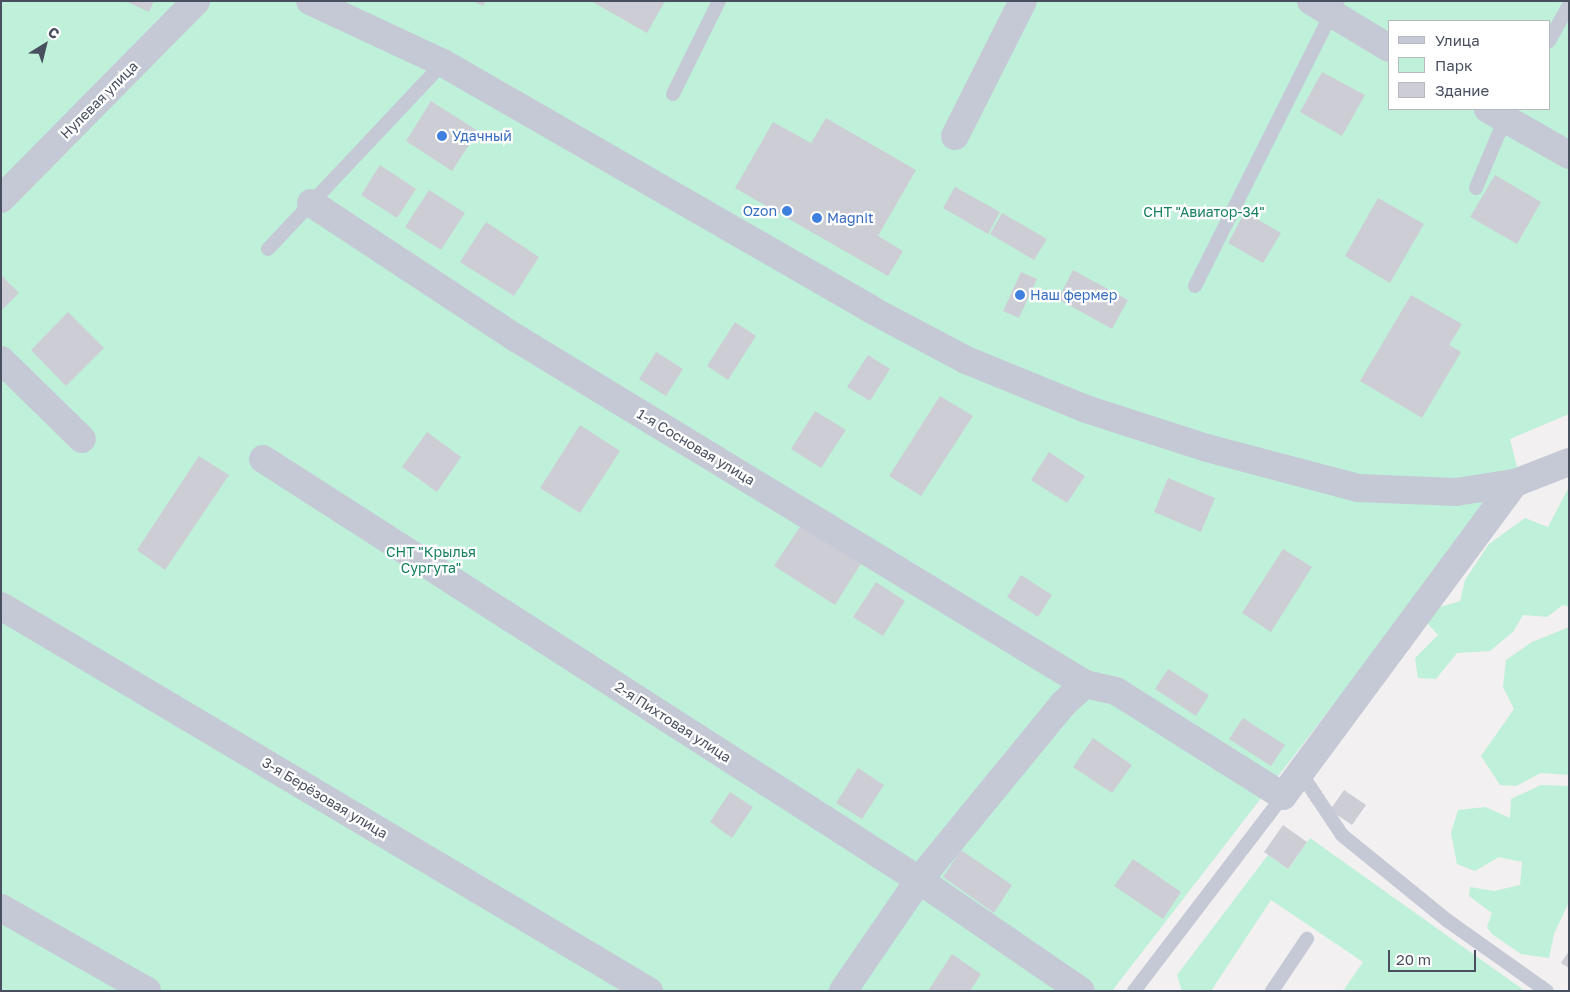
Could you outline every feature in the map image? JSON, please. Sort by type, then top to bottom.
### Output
[{"type":"street","name":"Нулевая улица","points":[[1,199],[196,1]]},
{"type":"street","points":[[310,1],[443,63],[870,309],[966,360],[1086,410],[1207,448],[1358,488],[1456,492],[1515,483],[1569,462]]},
{"type":"street","points":[[955,136],[1023,1]]},
{"type":"street","points":[[1327,5],[1388,47]]},
{"type":"street","points":[[1501,112],[1569,155]]},
{"type":"street","name":"1-я Сосновая улица","points":[[310,203],[516,338],[1086,684],[1116,691],[1283,796]]},
{"type":"street","points":[[1,360],[82,439]]},
{"type":"street","name":"2-я Пихтовая улица","points":[[263,459],[919,880],[1081,991]]},
{"type":"street","points":[[1283,796],[1302,775],[1515,483]]},
{"type":"street","name":"3-я Берёзовая улица","points":[[1,606],[649,991]]},
{"type":"street","points":[[843,991],[919,880],[1063,704],[1086,684]]},
{"type":"street","points":[[1,908],[147,991]]},
{"type":"lane","points":[[673,94],[719,1]]},
{"type":"lane","points":[[1196,286],[1327,5]]},
{"type":"lane","points":[[1550,39],[1569,5]]},
{"type":"lane","points":[[268,249],[443,63]]},
{"type":"lane","points":[[1476,188],[1501,112]]},
{"type":"lane","points":[[1302,775],[1342,835],[1448,921],[1547,991]]},
{"type":"lane","points":[[1134,991],[1283,796]]},
{"type":"lane","points":[[1272,991],[1307,939]]},
{"type":"green space","name":"CНТ \"Крылья Сургута\"","points":[[1,1],[1569,1],[1569,414],[1510,439],[1517,467],[1112,991],[1,991]]},
{"type":"green space","points":[[1569,487],[1569,607],[1563,605],[1547,617],[1523,615],[1513,632],[1490,651],[1457,653],[1436,679],[1418,678],[1415,658],[1438,635],[1427,623],[1437,608],[1460,601],[1465,580],[1489,544],[1525,518],[1548,527]]},
{"type":"green space","points":[[1569,627],[1569,775],[1541,773],[1516,786],[1500,785],[1481,756],[1514,709],[1503,687],[1506,660],[1532,642]]},
{"type":"green space","points":[[1541,785],[1569,786],[1569,902],[1554,934],[1549,958],[1521,954],[1492,934],[1487,927],[1492,913],[1469,896],[1470,887],[1494,891],[1520,885],[1522,862],[1499,857],[1475,871],[1457,864],[1451,833],[1458,810],[1485,807],[1510,818],[1511,799]]},
{"type":"green space","points":[[1310,838],[1525,991],[1343,991],[1363,962],[1271,900],[1211,991],[1182,991],[1177,975],[1268,855],[1288,869]]},
{"type":"building","points":[[125,1],[154,1],[149,12]]},
{"type":"building","points":[[473,1],[486,1],[483,6]]},
{"type":"building","points":[[591,1],[665,1],[647,33]]},
{"type":"building","points":[[1322,72],[1365,95],[1342,136],[1300,112]]},
{"type":"building","name":"Удачный","points":[[431,101],[478,131],[452,171],[406,141]]},
{"type":"building","points":[[826,118],[916,170],[878,236],[903,251],[888,276],[735,188],[773,122],[811,143]]},
{"type":"building","points":[[380,165],[416,189],[397,218],[361,195]]},
{"type":"building","points":[[1495,175],[1541,202],[1517,244],[1470,217]]},
{"type":"building","points":[[955,187],[1000,212],[988,234],[943,208]]},
{"type":"building","points":[[429,190],[465,213],[441,250],[405,227]]},
{"type":"building","points":[[1378,198],[1424,224],[1390,283],[1345,256]]},
{"type":"building","points":[[1245,212],[1281,233],[1263,263],[1228,243]]},
{"type":"building","points":[[1002,213],[1047,239],[1034,260],[990,234]]},
{"type":"building","points":[[486,222],[539,257],[514,296],[460,262]]},
{"type":"building","points":[[1073,270],[1128,300],[1112,329],[1058,299]]},
{"type":"building","name":"Наш фермер","points":[[1021,272],[1037,279],[1019,318],[1003,311]]},
{"type":"building","points":[[1,275],[19,293],[1,311]]},
{"type":"building","points":[[1411,295],[1462,324],[1449,345],[1461,352],[1422,418],[1360,381]]},
{"type":"building","points":[[68,312],[104,348],[66,386],[31,350]]},
{"type":"building","points":[[735,322],[756,336],[728,380],[707,366]]},
{"type":"building","points":[[656,352],[683,369],[666,396],[639,379]]},
{"type":"building","points":[[868,355],[890,369],[870,401],[847,387]]},
{"type":"building","points":[[940,396],[973,416],[921,496],[889,476]]},
{"type":"building","points":[[815,411],[846,430],[821,468],[791,449]]},
{"type":"building","points":[[580,425],[620,451],[580,513],[540,488]]},
{"type":"building","points":[[427,432],[461,457],[437,492],[402,467]]},
{"type":"building","points":[[1049,452],[1085,476],[1067,503],[1031,480]]},
{"type":"building","points":[[199,456],[229,475],[165,570],[137,550]]},
{"type":"building","points":[[1168,478],[1215,498],[1201,532],[1154,512]]},
{"type":"building","points":[[802,524],[862,562],[835,605],[774,566]]},
{"type":"building","points":[[1283,549],[1312,567],[1271,632],[1242,613]]},
{"type":"building","points":[[1021,575],[1052,595],[1038,617],[1007,597]]},
{"type":"building","points":[[876,582],[905,601],[883,636],[853,617]]},
{"type":"building","points":[[1168,669],[1209,695],[1196,716],[1155,689]]},
{"type":"building","points":[[1243,718],[1285,745],[1271,766],[1229,739]]},
{"type":"building","points":[[1093,738],[1132,765],[1112,793],[1073,767]]},
{"type":"building","points":[[858,768],[884,785],[862,819],[836,803]]},
{"type":"building","points":[[1344,790],[1366,805],[1352,825],[1330,810]]},
{"type":"building","points":[[730,792],[753,807],[732,838],[710,822]]},
{"type":"building","points":[[1283,825],[1307,842],[1288,869],[1264,852]]},
{"type":"building","points":[[961,850],[1012,885],[994,913],[943,877]]},
{"type":"building","points":[[1133,859],[1181,892],[1163,919],[1114,886]]},
{"type":"building","points":[[1569,951],[1569,968],[1561,963]]},
{"type":"building","points":[[952,954],[981,974],[970,991],[928,991]]},
{"type":"place","name":"Удачный","points":[[442,136]]},
{"type":"place","name":"Ozon","points":[[787,211]]},
{"type":"place","name":"Magnit","points":[[817,218]]},
{"type":"place","name":"Наш фермер","points":[[1020,295]]},
{"type":"park label","name":"СНТ \"Авиатор-34\"","points":[[1204,212]]}]
